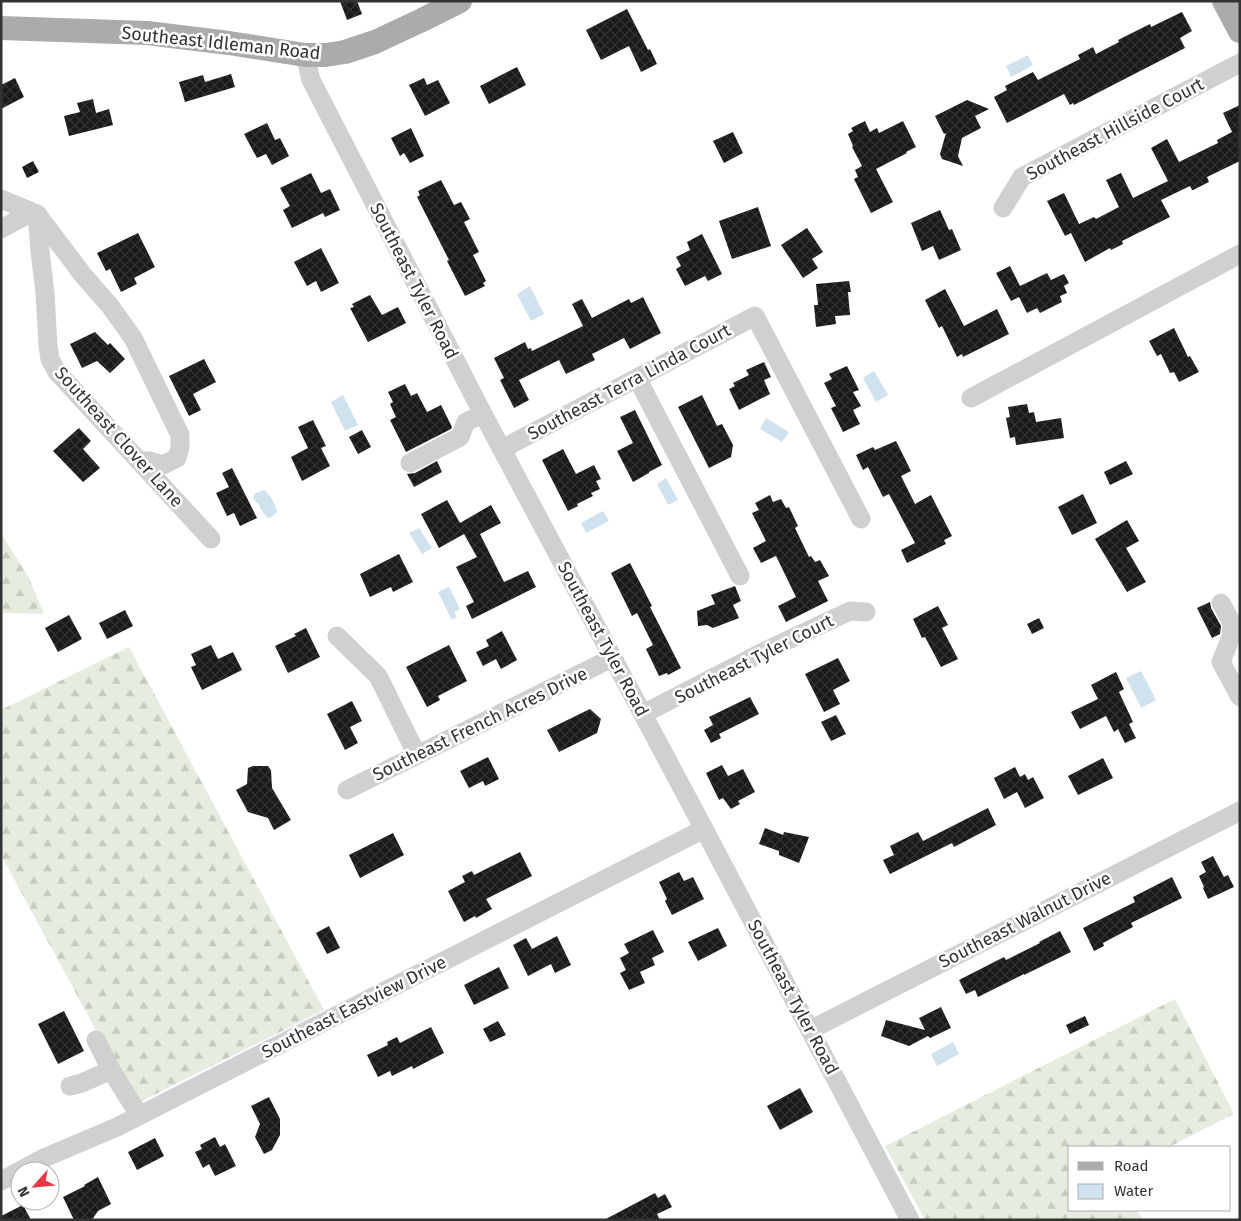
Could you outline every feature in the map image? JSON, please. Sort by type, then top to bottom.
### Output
[{"type":"main road","name":"Southeast Idleman Road","points":[[1,28],[147,33],[305,55],[331,54],[357,48],[402,30],[460,1]]},
{"type":"main road","points":[[1224,1],[1240,31]]},
{"type":"street","name":"Southeast Tyler Road","points":[[305,55],[312,80],[483,414],[910,1220]]},
{"type":"street","name":"Southeast Hillside Court","points":[[1003,208],[1022,177],[1240,63]]},
{"type":"street","points":[[1,199],[34,213],[82,275],[110,306],[133,338],[180,435],[180,447],[177,458],[164,465],[150,461],[139,461]]},
{"type":"street","points":[[1,229],[34,213]]},
{"type":"street","name":"Southeast Clover Lane","points":[[34,213],[45,293],[48,346],[50,359],[56,372],[211,538]]},
{"type":"street","points":[[971,398],[1240,254]]},
{"type":"street","name":"Southeast Terra Linda Court","points":[[502,449],[755,316],[861,519]]},
{"type":"street","points":[[637,378],[740,576]]},
{"type":"street","points":[[410,463],[460,437],[466,422],[483,414]]},
{"type":"street","points":[[1221,603],[1232,623],[1231,637],[1221,662],[1240,697]]},
{"type":"street","name":"Southeast Tyler Court","points":[[643,714],[767,650],[850,611],[866,612]]},
{"type":"street","points":[[337,636],[378,676],[418,755]]},
{"type":"street","name":"Southeast French Acres Drive","points":[[347,790],[612,658]]},
{"type":"street","name":"Southeast Walnut Drive","points":[[810,1030],[1240,811]]},
{"type":"street","name":"Southeast Eastview Drive","points":[[1,1181],[44,1158],[117,1127],[704,829]]},
{"type":"street","points":[[96,1040],[139,1115]]},
{"type":"street","points":[[70,1086],[112,1070]]},
{"type":"green space","points":[[1,533],[29,578],[44,614],[1,613]]},
{"type":"green space","points":[[129,647],[324,1010],[136,1104],[1,855],[1,710]]},
{"type":"green space","points":[[1175,999],[1234,1114],[1171,1146],[1068,1146],[1068,1211],[1138,1211],[1143,1220],[925,1220],[885,1146]]},
{"type":"water","points":[[1028,55],[1033,65],[1011,77],[1006,66]]},
{"type":"water","points":[[530,286],[544,314],[531,321],[517,294]]},
{"type":"water","points":[[874,371],[888,395],[876,402],[863,378]]},
{"type":"water","points":[[343,395],[358,425],[345,431],[331,402]]},
{"type":"water","points":[[766,418],[789,432],[782,442],[760,429]]},
{"type":"water","points":[[666,478],[678,500],[668,505],[657,484]]},
{"type":"water","points":[[264,490],[272,500],[277,512],[268,518],[253,497],[256,493]]},
{"type":"water","points":[[603,511],[609,521],[586,533],[581,523]]},
{"type":"water","points":[[419,528],[432,548],[422,554],[409,533]]},
{"type":"water","points":[[449,587],[460,609],[454,612],[457,617],[452,620],[438,592]]},
{"type":"water","points":[[1141,671],[1156,700],[1141,708],[1126,678]]},
{"type":"water","points":[[953,1042],[959,1054],[937,1066],[931,1054]]},
{"type":"building","points":[[340,1],[357,1],[362,14],[347,20]]},
{"type":"building","points":[[627,9],[657,64],[641,72],[629,46],[601,60],[586,30]]},
{"type":"building","points":[[1182,12],[1192,31],[1180,38],[1185,48],[1074,105],[1073,103],[1070,105],[1064,94],[1007,123],[994,97],[1007,90],[1005,86],[1033,72],[1038,80],[1080,59],[1078,55],[1093,47],[1096,54],[1119,42],[1118,40],[1150,24],[1151,27]]},
{"type":"building","points":[[517,67],[526,85],[489,104],[480,86]]},
{"type":"building","points":[[231,74],[235,87],[185,102],[179,82],[203,75],[205,82]]},
{"type":"building","points":[[15,78],[24,97],[1,109],[1,85]]},
{"type":"building","points":[[424,78],[427,85],[438,80],[450,103],[425,116],[409,85]]},
{"type":"building","points":[[93,99],[96,113],[109,109],[113,125],[69,136],[64,116],[80,112],[77,103]]},
{"type":"building","points":[[967,100],[989,109],[975,116],[981,128],[962,138],[958,156],[963,166],[942,159],[940,154],[946,133],[944,134],[935,116]]},
{"type":"building","points":[[1240,105],[1240,161],[1207,177],[1209,182],[1193,190],[1190,186],[1161,200],[1170,217],[1122,241],[1123,244],[1111,250],[1110,248],[1085,262],[1071,233],[1065,236],[1047,201],[1064,193],[1079,224],[1094,217],[1096,219],[1119,207],[1106,180],[1121,173],[1133,198],[1168,181],[1151,148],[1167,139],[1179,162],[1218,143],[1217,140],[1232,132],[1223,113]]},
{"type":"building","points":[[865,121],[870,132],[877,128],[879,133],[903,121],[916,147],[876,169],[893,202],[871,213],[854,179],[858,177],[855,170],[862,166],[852,147],[848,134],[853,131],[851,128]]},
{"type":"building","points":[[267,123],[275,140],[280,138],[289,156],[272,165],[266,154],[257,158],[244,134]]},
{"type":"building","points":[[411,128],[424,156],[410,163],[404,153],[400,156],[391,138]]},
{"type":"building","points":[[733,132],[743,153],[724,163],[713,141]]},
{"type":"building","points":[[33,161],[39,172],[27,178],[22,167]]},
{"type":"building","points":[[311,173],[321,193],[330,189],[340,210],[325,217],[323,213],[292,228],[283,210],[290,206],[280,188]]},
{"type":"building","points":[[441,180],[454,205],[461,202],[470,219],[464,222],[479,252],[473,255],[486,281],[483,283],[485,286],[465,296],[417,197],[420,195],[418,191]]},
{"type":"building","points":[[758,207],[771,246],[732,259],[719,221]]},
{"type":"building","points":[[940,210],[949,230],[952,229],[961,250],[939,260],[933,246],[922,251],[911,223]]},
{"type":"building","points":[[807,228],[823,252],[812,259],[818,268],[803,278],[781,245]]},
{"type":"building","points":[[138,233],[155,267],[134,278],[137,284],[121,292],[110,269],[106,271],[97,253]]},
{"type":"building","points":[[702,234],[722,274],[708,281],[705,276],[685,286],[676,269],[681,266],[676,257],[690,250],[687,242]]},
{"type":"building","points":[[321,248],[339,283],[321,292],[316,281],[307,286],[294,262]]},
{"type":"building","points":[[1010,266],[1020,286],[1047,273],[1051,280],[1064,274],[1069,283],[1064,286],[1067,293],[1060,296],[1062,302],[1040,313],[1037,308],[1027,313],[1019,297],[1011,301],[996,273]]},
{"type":"building","points":[[849,281],[851,292],[848,292],[850,315],[835,316],[836,324],[816,327],[814,305],[818,305],[816,284]]},
{"type":"building","points":[[945,289],[964,326],[997,309],[1009,334],[963,357],[962,354],[957,357],[942,326],[939,328],[925,300]]},
{"type":"building","points":[[370,295],[382,315],[398,307],[406,323],[368,342],[350,308],[354,307],[352,304]]},
{"type":"building","points":[[643,297],[661,333],[630,349],[624,338],[592,354],[595,360],[566,374],[559,360],[519,380],[529,400],[514,408],[500,380],[504,378],[494,358],[525,342],[528,349],[531,348],[532,351],[583,326],[572,304],[582,299],[592,318],[629,299],[631,303]]},
{"type":"building","points":[[1174,328],[1188,357],[1190,356],[1199,372],[1179,382],[1174,372],[1170,373],[1161,354],[1157,356],[1149,341]]},
{"type":"building","points":[[95,332],[108,345],[110,343],[125,359],[110,373],[97,361],[82,368],[70,344]]},
{"type":"building","points":[[204,359],[216,382],[193,394],[201,410],[189,416],[169,376]]},
{"type":"building","points":[[764,362],[771,377],[764,380],[770,394],[739,410],[729,389],[735,386],[733,383],[749,375],[746,370]]},
{"type":"building","points":[[847,366],[859,390],[853,392],[861,406],[853,410],[860,424],[843,432],[831,408],[836,406],[824,383],[832,379],[829,374]]},
{"type":"building","points":[[405,384],[411,396],[417,393],[427,412],[441,405],[452,427],[406,452],[390,420],[396,417],[390,404],[393,402],[388,392]]},
{"type":"building","points":[[702,395],[717,426],[722,424],[733,445],[731,457],[709,468],[678,407]]},
{"type":"building","points":[[1027,404],[1029,413],[1034,412],[1036,422],[1061,418],[1064,438],[1016,445],[1015,437],[1010,438],[1006,418],[1010,417],[1008,407]]},
{"type":"building","points":[[635,410],[662,465],[633,482],[617,451],[633,443],[620,417]]},
{"type":"building","points":[[313,420],[326,446],[321,448],[330,466],[302,481],[291,457],[308,448],[298,427]]},
{"type":"building","points":[[79,428],[91,441],[83,449],[100,468],[83,482],[53,451]]},
{"type":"building","points":[[362,430],[371,447],[358,454],[349,437]]},
{"type":"building","points":[[896,441],[911,471],[901,476],[915,504],[931,495],[952,536],[944,540],[946,544],[907,563],[901,550],[915,543],[889,494],[883,497],[868,467],[863,470],[856,455],[873,447],[875,450]]},
{"type":"building","points":[[563,449],[576,474],[594,465],[601,479],[596,481],[600,489],[591,493],[593,496],[568,511],[542,460]]},
{"type":"building","points":[[437,461],[442,472],[414,487],[407,474],[415,473]]},
{"type":"building","points":[[1126,461],[1133,474],[1110,485],[1104,472]]},
{"type":"building","points":[[232,468],[257,518],[240,526],[234,513],[227,516],[216,493],[229,487],[222,473]]},
{"type":"building","points":[[1083,494],[1097,523],[1072,535],[1058,507]]},
{"type":"building","points":[[770,495],[773,502],[781,499],[786,508],[789,507],[798,526],[795,528],[809,557],[811,556],[815,562],[820,560],[829,576],[818,581],[828,601],[786,622],[778,606],[796,597],[776,556],[761,563],[753,548],[766,541],[752,513],[759,510],[755,503]]},
{"type":"building","points":[[447,500],[460,523],[491,505],[501,523],[480,534],[504,582],[528,571],[536,587],[472,619],[466,606],[474,602],[456,567],[477,557],[464,534],[439,548],[421,514]]},
{"type":"building","points":[[1127,520],[1139,541],[1126,548],[1146,582],[1127,592],[1095,539]]},
{"type":"building","points":[[399,554],[413,582],[393,592],[391,587],[370,597],[360,574]]},
{"type":"building","points":[[630,563],[681,668],[668,675],[667,673],[659,676],[646,649],[653,645],[637,613],[632,616],[611,573]]},
{"type":"building","points":[[735,586],[741,601],[733,605],[739,618],[713,628],[707,625],[698,626],[697,611],[715,604],[711,595]]},
{"type":"building","points":[[1210,602],[1211,608],[1221,626],[1220,634],[1212,638],[1197,608]]},
{"type":"building","points":[[938,606],[948,625],[942,628],[958,659],[941,667],[925,637],[922,638],[913,619]]},
{"type":"building","points":[[125,610],[133,626],[107,639],[99,623]]},
{"type":"building","points":[[69,615],[82,639],[58,652],[45,628]]},
{"type":"building","points":[[1039,618],[1044,628],[1032,634],[1027,624]]},
{"type":"building","points":[[306,628],[320,657],[288,673],[275,646],[296,636],[294,634]]},
{"type":"building","points":[[502,631],[517,660],[501,669],[496,659],[483,666],[476,652],[489,646],[486,640]]},
{"type":"building","points":[[211,645],[218,659],[233,652],[242,670],[202,690],[191,667],[196,665],[191,654]]},
{"type":"building","points":[[449,645],[467,681],[438,696],[440,700],[427,707],[406,667]]},
{"type":"building","points":[[838,658],[850,681],[833,690],[840,704],[824,712],[805,674]]},
{"type":"building","points":[[1116,672],[1124,689],[1119,692],[1133,722],[1129,724],[1136,738],[1125,743],[1118,729],[1114,732],[1106,716],[1080,729],[1071,712],[1098,699],[1091,685]]},
{"type":"building","points":[[750,697],[759,714],[719,734],[721,738],[711,743],[704,730],[713,725],[709,717]]},
{"type":"building","points":[[352,701],[362,721],[350,727],[358,743],[345,750],[327,714]]},
{"type":"building","points":[[590,709],[601,719],[597,733],[559,752],[547,730]]},
{"type":"building","points":[[836,715],[846,734],[831,741],[821,722]]},
{"type":"building","points":[[488,757],[499,779],[485,786],[483,781],[469,788],[460,771]]},
{"type":"building","points":[[1103,758],[1113,778],[1078,795],[1068,776]]},
{"type":"building","points":[[722,765],[728,776],[743,769],[755,792],[738,801],[740,804],[731,809],[723,798],[719,800],[706,773]]},
{"type":"building","points":[[268,766],[271,770],[272,788],[291,820],[274,830],[268,818],[248,812],[236,790],[247,784],[248,768]]},
{"type":"building","points":[[1015,767],[1020,777],[1025,774],[1028,780],[1033,777],[1044,798],[1025,808],[1017,792],[1004,799],[994,778]]},
{"type":"building","points":[[988,808],[996,825],[954,847],[952,843],[890,874],[883,860],[894,855],[890,846],[918,832],[923,841]]},
{"type":"building","points":[[765,828],[783,835],[784,832],[809,837],[799,863],[779,855],[779,851],[759,844]]},
{"type":"building","points":[[393,833],[404,855],[360,878],[349,855]]},
{"type":"building","points":[[520,852],[532,876],[486,899],[492,909],[464,922],[448,891],[465,882],[462,876],[472,871],[474,875]]},
{"type":"building","points":[[1213,856],[1224,877],[1228,875],[1234,887],[1208,899],[1199,876],[1206,872],[1201,862]]},
{"type":"building","points":[[679,872],[684,881],[693,877],[704,899],[672,915],[659,882]]},
{"type":"building","points":[[1172,877],[1182,898],[1131,923],[1133,927],[1103,943],[1104,946],[1094,951],[1083,928],[1135,902],[1133,897]]},
{"type":"building","points":[[329,926],[340,948],[327,954],[316,933]]},
{"type":"building","points":[[718,928],[727,946],[698,961],[688,942]]},
{"type":"building","points":[[653,930],[664,952],[652,958],[655,965],[640,972],[645,983],[629,990],[620,973],[626,970],[620,958],[629,953],[624,944]]},
{"type":"building","points":[[1060,931],[1071,952],[978,997],[975,990],[966,994],[959,980],[1004,957],[1006,960]]},
{"type":"building","points":[[557,936],[571,965],[555,973],[551,964],[528,976],[513,945],[526,938],[532,949]]},
{"type":"building","points":[[499,967],[509,988],[474,1005],[464,985]]},
{"type":"building","points":[[941,1007],[951,1028],[930,1038],[928,1036],[909,1046],[881,1036],[886,1020],[925,1030],[919,1018]]},
{"type":"building","points":[[64,1011],[84,1051],[58,1064],[38,1024]]},
{"type":"building","points":[[1085,1016],[1089,1025],[1070,1034],[1066,1025]]},
{"type":"building","points":[[498,1021],[506,1035],[490,1042],[483,1029]]},
{"type":"building","points":[[431,1027],[444,1053],[413,1069],[412,1066],[392,1076],[390,1071],[378,1077],[367,1055],[388,1045],[387,1042],[397,1037],[400,1043]]},
{"type":"building","points":[[800,1088],[813,1112],[780,1130],[767,1106]]},
{"type":"building","points":[[269,1097],[280,1119],[280,1135],[272,1150],[264,1154],[255,1137],[260,1124],[251,1106]]},
{"type":"building","points":[[215,1137],[220,1147],[225,1144],[236,1166],[215,1176],[209,1164],[203,1168],[195,1152],[202,1149],[200,1145]]},
{"type":"building","points":[[155,1138],[164,1156],[137,1170],[128,1152]]},
{"type":"building","points":[[98,1177],[111,1204],[98,1211],[92,1220],[74,1220],[63,1197]]},
{"type":"building","points":[[655,1193],[658,1198],[665,1194],[672,1207],[657,1214],[660,1220],[604,1220]]},
{"type":"building","points":[[11,1211],[26,1211],[31,1220],[1,1220],[1,1216]]}]
